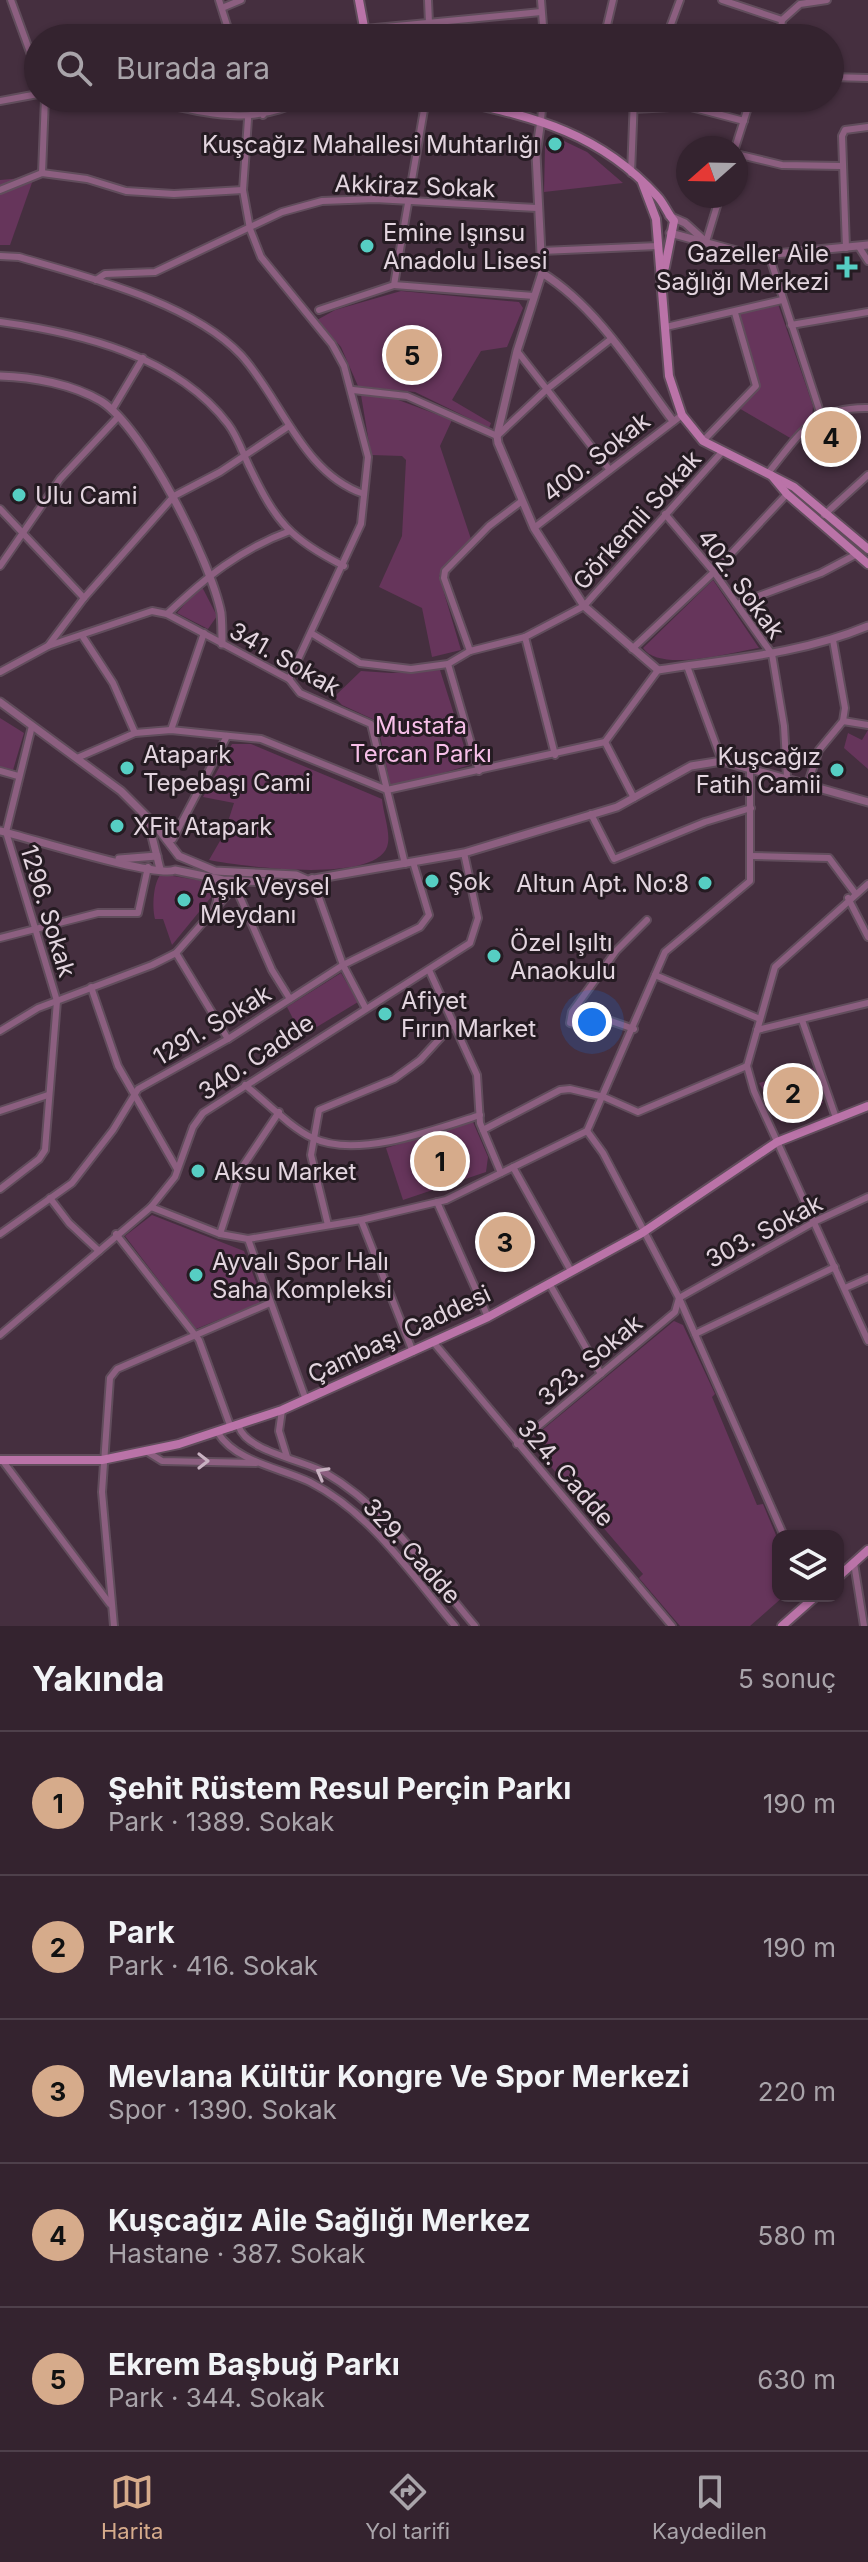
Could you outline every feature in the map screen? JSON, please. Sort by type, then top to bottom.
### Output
[{"type":"main road","points":[[359,0],[363,24]]},
{"type":"main road","points":[[508,112],[565,128],[631,173],[657,196],[674,224],[663,275]]},
{"type":"main road","points":[[642,182],[656,219],[669,376],[682,415],[703,441],[721,453],[769,472],[794,487],[868,549]]},
{"type":"main road","points":[[656,219],[669,216]]},
{"type":"main road","points":[[657,232],[670,233]]},
{"type":"main road","points":[[769,472],[787,494],[868,564]]},
{"type":"main road","name":"Çambaşı Caddesi","points":[[1,1460],[102,1460],[218,1433],[282,1410],[488,1317],[642,1233],[777,1142],[868,1106]]},
{"type":"main road","points":[[844,1572],[868,1550]]},
{"type":"main road","points":[[782,1626],[807,1602]]},
{"type":"street","points":[[11,0],[24,36]]},
{"type":"street","points":[[219,0],[227,24]]},
{"type":"street","points":[[222,8],[241,0]]},
{"type":"street","points":[[428,0],[429,23]]},
{"type":"street","points":[[541,0],[542,24]]},
{"type":"street","points":[[607,24],[613,0]]},
{"type":"street","points":[[671,24],[680,0]]},
{"type":"street","points":[[722,0],[782,20]]},
{"type":"street","points":[[782,24],[800,2],[827,0]]},
{"type":"street","points":[[423,24],[541,12]]},
{"type":"street","points":[[844,77],[868,78]]},
{"type":"street","points":[[0,101],[24,97]]},
{"type":"street","points":[[42,173],[44,112]]},
{"type":"street","points":[[210,112],[248,119],[278,112]]},
{"type":"street","points":[[394,285],[424,112]]},
{"type":"street","points":[[542,112],[536,154],[542,273],[517,351],[497,436],[534,528],[584,606],[658,670]]},
{"type":"street","points":[[631,173],[635,112]]},
{"type":"street","points":[[710,112],[744,121]]},
{"type":"street","points":[[740,136],[747,112]]},
{"type":"street","points":[[248,119],[243,190],[250,229],[261,257],[332,344],[353,390],[368,457],[361,524],[289,679]]},
{"type":"street","points":[[846,248],[841,166],[843,132],[868,127]]},
{"type":"street","points":[[748,155],[782,165],[841,166]]},
{"type":"street","points":[[0,190],[42,173],[87,179],[126,191],[174,194],[243,190]]},
{"type":"street","name":"Akkiraz Sokak","points":[[96,280],[105,274],[155,272],[282,212],[322,201],[342,198],[537,208]]},
{"type":"street","points":[[706,242],[716,208]]},
{"type":"street","points":[[669,216],[685,223],[706,242]]},
{"type":"street","points":[[670,233],[744,255],[864,246],[868,261]]},
{"type":"street","points":[[541,251],[658,246]]},
{"type":"street","points":[[769,255],[821,415]]},
{"type":"street","points":[[0,256],[19,257],[162,302],[240,354],[321,467],[346,488],[364,494]]},
{"type":"street","points":[[542,273],[564,289],[611,339],[673,421]]},
{"type":"street","points":[[319,310],[394,285],[534,296]]},
{"type":"street","points":[[666,327],[782,300]]},
{"type":"street","points":[[791,325],[868,312]]},
{"type":"street","points":[[703,441],[756,386],[735,313]]},
{"type":"street","points":[[0,322],[97,342],[143,358],[203,395],[230,427],[276,516],[306,547],[344,566]]},
{"type":"street","points":[[497,436],[547,389],[611,339]]},
{"type":"street","points":[[517,351],[609,469]]},
{"type":"street","points":[[0,566],[60,479],[114,414],[143,358]]},
{"type":"street","points":[[0,376],[34,377],[98,400],[134,433],[174,496],[220,612],[222,644]]},
{"type":"street","points":[[353,390],[407,396],[497,436]]},
{"type":"street","points":[[769,472],[803,430],[821,415],[838,409],[868,408]]},
{"type":"street","name":"400. Sokak","points":[[534,528],[682,415]]},
{"type":"street","points":[[48,646],[84,598],[174,496],[220,472],[289,426]]},
{"type":"street","name":"Görkemli Sokak","points":[[311,633],[360,663],[411,669],[448,664],[470,651],[525,637],[584,606],[721,453]]},
{"type":"street","points":[[824,515],[868,475]]},
{"type":"street","points":[[632,649],[714,572],[787,494]]},
{"type":"street","points":[[470,651],[444,578],[445,571],[489,526],[522,501]]},
{"type":"street","points":[[0,509],[84,598]]},
{"type":"street","name":"402. Sokak","points":[[665,514],[714,572],[772,654],[784,726],[787,777]]},
{"type":"street","points":[[0,672],[48,646],[83,637],[119,620],[152,611],[167,614],[207,577],[261,541],[290,531]]},
{"type":"street","points":[[737,604],[821,573],[857,554]]},
{"type":"street","name":"341. Sokak","points":[[167,614],[289,679],[300,693],[371,724],[409,863]]},
{"type":"street","points":[[77,758],[135,733],[171,730],[261,739],[387,790],[605,742],[658,670],[772,654],[833,640],[868,626]]},
{"type":"street","points":[[171,730],[204,633]]},
{"type":"street","points":[[83,637],[113,683],[135,733]]},
{"type":"street","points":[[525,637],[555,755]]},
{"type":"street","points":[[808,783],[819,750],[843,721],[842,684],[833,640]]},
{"type":"street","points":[[448,664],[479,771]]},
{"type":"street","points":[[687,666],[722,761]]},
{"type":"street","points":[[0,702],[121,791],[176,853],[175,870]]},
{"type":"street","points":[[843,721],[868,725]]},
{"type":"street","points":[[32,726],[3,831],[105,858],[237,885],[291,883],[464,853],[591,814],[634,798],[691,766],[722,761],[868,802]]},
{"type":"street","points":[[173,839],[227,736]]},
{"type":"street","points":[[605,742],[634,798]]},
{"type":"street","points":[[151,1207],[220,1234],[248,1239],[361,1220],[437,1202],[587,1131],[665,952],[750,881],[750,767]]},
{"type":"street","points":[[0,771],[18,776]]},
{"type":"street","points":[[849,795],[868,794]]},
{"type":"street","points":[[591,814],[614,859],[705,822],[751,808]]},
{"type":"street","points":[[147,818],[161,870]]},
{"type":"street","name":"1296. Sokak","points":[[3,831],[57,1001]]},
{"type":"street","points":[[105,858],[157,856],[162,851],[176,853],[215,871],[309,878]]},
{"type":"street","name":"340. Cadde","points":[[0,1335],[151,1207],[175,1177],[193,1127],[203,1113],[365,1007],[470,943],[478,918],[464,853]]},
{"type":"street","points":[[751,856],[829,858],[852,896],[868,937]]},
{"type":"street","name":"1291. Sokak","points":[[0,1234],[72,1183],[113,1130],[134,1095],[343,965],[420,927],[429,915],[409,863]]},
{"type":"street","points":[[0,938],[98,913],[138,913],[148,867]]},
{"type":"street","points":[[208,877],[217,888],[214,910]]},
{"type":"street","points":[[309,878],[343,965],[365,1007]]},
{"type":"street","points":[[868,884],[775,967],[747,1066],[754,1091],[816,1221],[868,1341]]},
{"type":"street","points":[[0,1031],[57,1001],[176,953],[237,885]]},
{"type":"street","points":[[237,885],[272,970],[290,999]]},
{"type":"street","points":[[634,1029],[608,1020],[580,1025],[570,1023],[572,1012],[616,951],[647,920]]},
{"type":"street","points":[[176,953],[228,1039]]},
{"type":"street","points":[[429,970],[477,1075],[483,1130],[501,1173]]},
{"type":"street","points":[[655,975],[760,1019]]},
{"type":"street","points":[[91,987],[118,1066],[177,1169]]},
{"type":"street","points":[[0,1189],[39,1159],[45,1150],[57,1001]]},
{"type":"street","points":[[757,1030],[868,1003]]},
{"type":"street","points":[[802,1020],[836,1118]]},
{"type":"street","points":[[328,1225],[313,1166],[313,1139],[319,1110],[394,1079],[420,1060],[454,1023]]},
{"type":"street","points":[[483,1130],[560,1090],[604,1097],[638,1112],[747,1066]]},
{"type":"street","points":[[245,1085],[313,1139],[353,1144],[391,1142],[480,1115]]},
{"type":"street","points":[[0,1111],[48,1095]]},
{"type":"street","points":[[220,1234],[241,1169],[279,1112]]},
{"type":"street","points":[[587,1131],[603,1153],[642,1233],[679,1298],[781,1530]]},
{"type":"street","points":[[513,1167],[571,1271]]},
{"type":"street","name":"303. Sokak","points":[[679,1298],[816,1221],[868,1197]]},
{"type":"street","points":[[50,1198],[69,1223],[99,1251]]},
{"type":"street","points":[[437,1202],[488,1317]]},
{"type":"street","points":[[361,1220],[413,1352]]},
{"type":"street","points":[[116,1234],[195,1335],[235,1428]]},
{"type":"street","points":[[248,1239],[306,1400]]},
{"type":"street","points":[[695,1334],[835,1267]]},
{"type":"street","points":[[845,1288],[868,1278]]},
{"type":"street","points":[[549,1283],[601,1374]]},
{"type":"street","name":"323. Sokak","points":[[517,1444],[675,1312],[679,1298]]},
{"type":"street","points":[[114,1626],[102,1460],[110,1378],[117,1369],[270,1303]]},
{"type":"street","name":"324. Cadde","points":[[434,1343],[672,1626]]},
{"type":"street","points":[[282,1410],[279,1431],[287,1457]]},
{"type":"street","name":"329. Cadde","points":[[235,1428],[248,1441],[323,1472],[373,1507],[475,1626]]},
{"type":"street","name":"329. Cadde","points":[[218,1433],[232,1448],[321,1488],[357,1513],[455,1626]]},
{"type":"street","points":[[146,1451],[162,1461],[264,1464]]},
{"type":"street","points":[[1,1460],[111,1605]]},
{"type":"street","points":[[854,1563],[864,1626]]},
{"type":"green space","points":[[564,141],[587,152],[623,183],[544,192],[545,146],[559,153]]},
{"type":"green space","points":[[34,177],[10,245],[0,245],[0,180]]},
{"type":"green space","points":[[401,291],[519,302],[523,308],[507,347],[481,351],[452,400],[491,423],[489,428],[415,392],[358,386],[341,347],[317,320],[335,310]]},
{"type":"green space","points":[[778,304],[813,406],[812,417],[792,439],[737,407],[758,386],[738,314]]},
{"type":"green space","points":[[361,395],[393,398],[452,420],[440,446],[471,539],[439,576],[461,650],[432,657],[422,608],[379,587],[402,536],[406,460],[402,456],[371,455]]},
{"type":"green space","points":[[713,580],[759,648],[680,660],[664,659],[643,648]]},
{"type":"green space","points":[[201,585],[217,616],[208,629],[177,613]]},
{"type":"green space","name":"Mustafa Tercan Parkı","points":[[440,670],[470,765],[391,788],[377,721],[342,705],[334,697],[361,671]]},
{"type":"green space","points":[[0,718],[24,733],[13,770],[0,767]]},
{"type":"green space","points":[[868,730],[868,769],[844,748],[848,733],[862,740]]},
{"type":"green space","points":[[232,744],[251,744],[382,799],[388,843],[380,856],[362,865],[308,870],[209,860],[224,834],[234,803],[203,797]]},
{"type":"green space","points":[[161,874],[203,881],[212,896],[172,945],[163,919],[155,919],[154,914],[155,889]]},
{"type":"green space","points":[[341,973],[358,1002],[302,1036],[287,1007]]},
{"type":"green space","points":[[813,1068],[823,1103],[781,1122],[759,1083]]},
{"type":"green space","points":[[473,1122],[488,1157],[486,1172],[403,1200],[386,1148]]},
{"type":"green space","points":[[152,1215],[244,1251],[261,1295],[259,1303],[196,1329],[125,1236]]},
{"type":"green space","points":[[674,1321],[683,1325],[715,1394],[712,1397],[757,1505],[763,1504],[774,1530],[772,1602],[777,1602],[750,1626],[680,1626],[639,1578],[643,1574],[529,1441]]},
{"type":"place","name":"Kuşcağız Mahallesi Muhtarlığı","points":[[555,144]]},
{"type":"place","name":"Emine Işınsu Anadolu Lisesi","points":[[367,246]]},
{"type":"place","name":"Gazeller Aile Sağlığı Merkezi","points":[[847,267]]},
{"type":"place","name":"Ekrem Başbuğ Parkı","points":[[412,355]]},
{"type":"place","name":"Kuşcağız Aile Sağlığı Merkez","points":[[831,437]]},
{"type":"place","name":"Ulu Cami","points":[[19,495]]},
{"type":"place","name":"Atapark Tepebaşı Cami","points":[[127,768]]},
{"type":"place","name":"Kuşcağız Fatih Camii","points":[[837,770]]},
{"type":"place","name":"XFit Atapark","points":[[117,826]]},
{"type":"place","name":"Şok","points":[[432,881]]},
{"type":"place","name":"Altun Apt. No:8","points":[[705,883]]},
{"type":"place","name":"Aşık Veysel Meydanı","points":[[184,900]]},
{"type":"place","name":"Özel Işıltı Anaokulu","points":[[494,956]]},
{"type":"place","name":"Afiyet Fırın Market","points":[[385,1014]]},
{"type":"place","name":"Park","points":[[793,1093]]},
{"type":"place","name":"Şehit Rüstem Resul Perçin Parkı","points":[[440,1161]]},
{"type":"place","name":"Aksu Market","points":[[198,1171]]},
{"type":"place","name":"Mevlana Kültür Kongre Ve Spor Merkezi","points":[[505,1242]]},
{"type":"place","name":"Ayvalı Spor Halı Saha Kompleksi","points":[[196,1275]]}]
